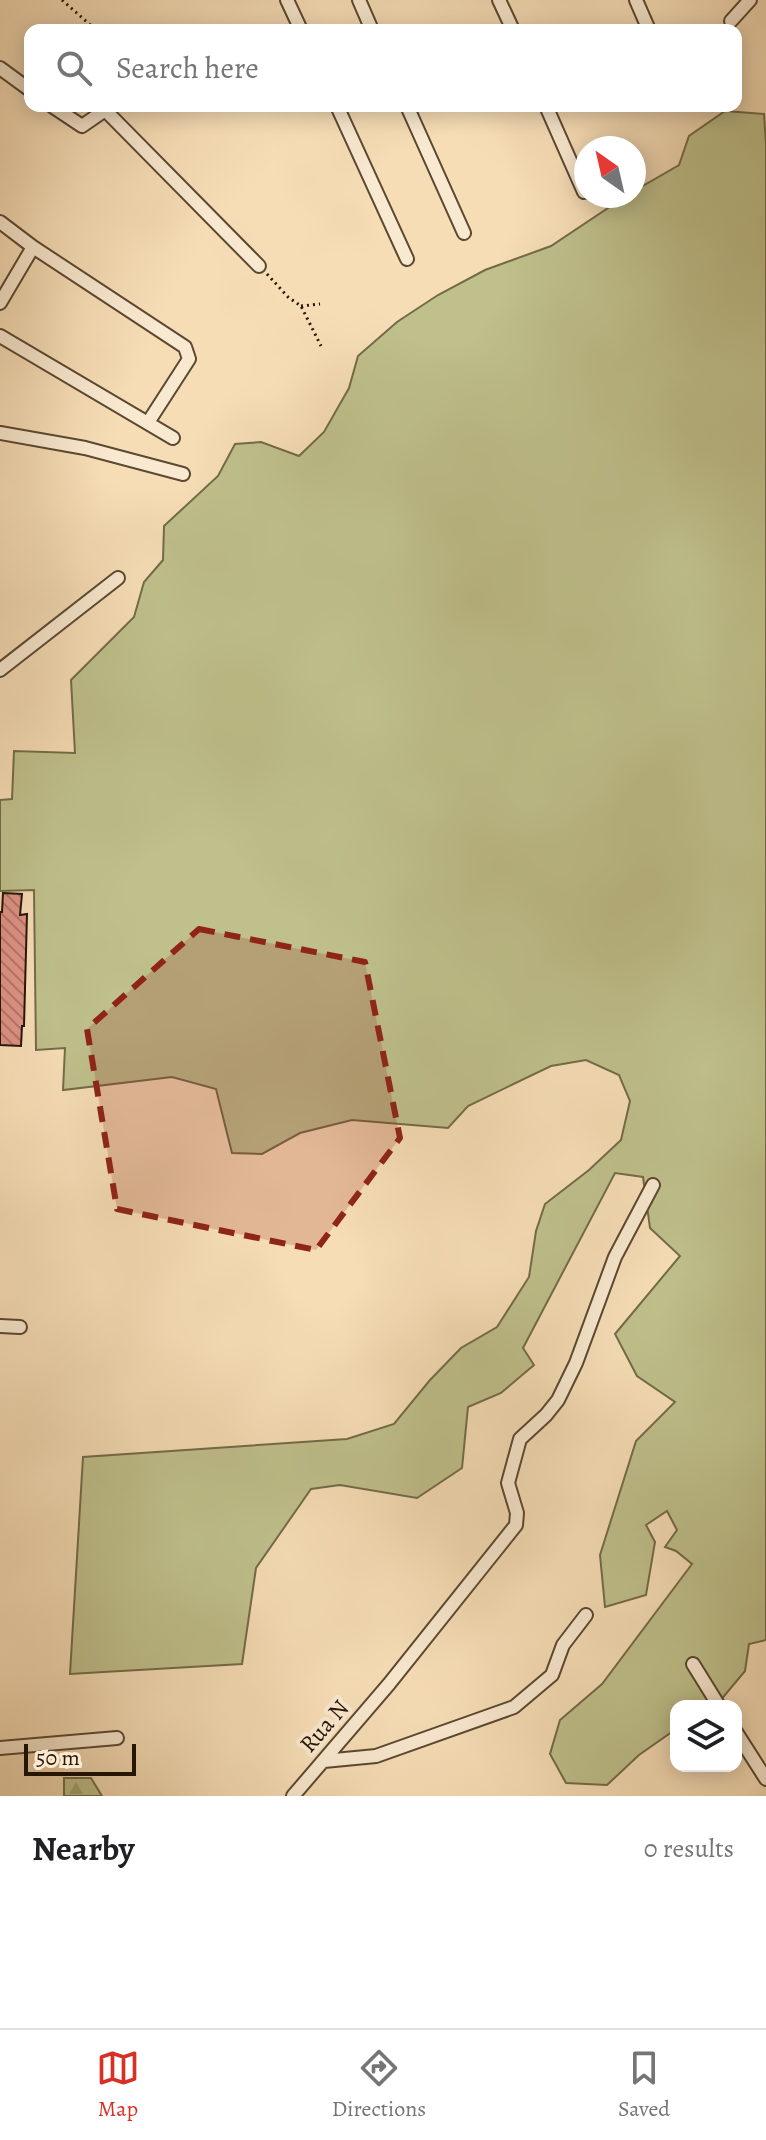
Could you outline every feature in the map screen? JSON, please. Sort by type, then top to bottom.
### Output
[{"type":"street","points":[[287,0],[298,24]]},
{"type":"street","points":[[359,0],[369,24]]},
{"type":"street","points":[[499,0],[510,24]]},
{"type":"street","points":[[636,0],[646,24]]},
{"type":"street","points":[[731,21],[750,0]]},
{"type":"street","points":[[0,68],[24,86]]},
{"type":"street","points":[[61,112],[82,126],[103,112]]},
{"type":"street","points":[[111,112],[259,266]]},
{"type":"street","points":[[340,112],[407,259]]},
{"type":"street","points":[[410,112],[464,233]]},
{"type":"street","points":[[549,112],[574,169]]},
{"type":"street","points":[[0,222],[187,351],[189,359],[149,421]]},
{"type":"street","points":[[0,303],[33,247]]},
{"type":"street","points":[[0,336],[149,421],[173,438]]},
{"type":"street","points":[[0,433],[85,448],[183,474]]},
{"type":"street","points":[[0,670],[118,578]]},
{"type":"street","name":"Rua N","points":[[293,1796],[389,1684],[516,1525],[517,1513],[508,1483],[520,1439],[558,1400],[576,1363],[615,1257],[653,1185]]},
{"type":"street","points":[[0,1326],[20,1327]]},
{"type":"street","points":[[324,1761],[376,1756],[514,1707],[552,1675],[563,1645],[586,1615]]},
{"type":"street","points":[[693,1664],[715,1700]]},
{"type":"street","points":[[0,1748],[117,1738]]},
{"type":"street","points":[[742,1741],[766,1779]]},
{"type":"path","points":[[62,0],[89,24]]},
{"type":"path","points":[[259,266],[288,297],[301,306],[321,346]]},
{"type":"path","points":[[301,306],[320,304]]},
{"type":"highlighted area","points":[[199,929],[365,962],[400,1138],[316,1250],[117,1209],[87,1029]]},
{"type":"green space","points":[[724,112],[764,114],[766,1640],[749,1644],[745,1671],[721,1700],[670,1700],[670,1733],[639,1755],[607,1785],[566,1783],[550,1754],[560,1720],[602,1684],[692,1564],[676,1551],[665,1547],[677,1530],[667,1511],[646,1525],[655,1542],[646,1595],[605,1607],[600,1555],[636,1441],[675,1402],[637,1376],[615,1334],[680,1256],[650,1228],[643,1177],[615,1173],[523,1348],[534,1365],[501,1393],[468,1407],[462,1468],[417,1498],[340,1485],[311,1489],[256,1568],[242,1664],[70,1674],[83,1457],[347,1439],[394,1424],[461,1348],[497,1327],[529,1277],[536,1231],[545,1204],[621,1140],[630,1101],[619,1075],[586,1060],[551,1066],[468,1106],[448,1128],[352,1120],[300,1133],[262,1154],[232,1153],[216,1089],[172,1077],[63,1090],[65,1048],[36,1050],[34,890],[0,891],[0,800],[12,799],[14,751],[75,753],[71,680],[134,617],[144,582],[163,560],[164,526],[218,476],[235,444],[261,442],[299,456],[324,432],[349,388],[358,356],[397,322],[485,270],[551,246],[608,208],[646,208],[646,184],[679,165],[689,136]]},
{"type":"green space","points":[[64,1778],[91,1778],[102,1796],[64,1796]]},
{"type":"building","points":[[3,893],[22,894],[20,915],[27,914],[21,1046],[0,1045],[0,912]]}]
